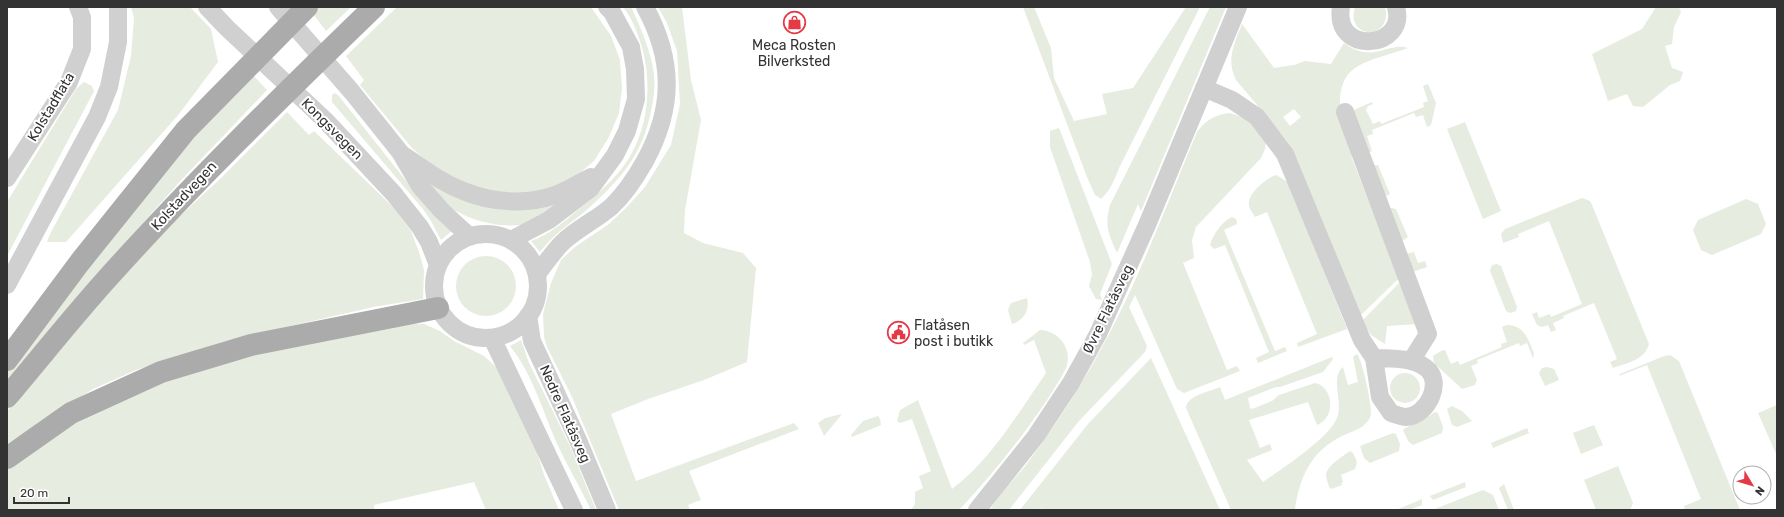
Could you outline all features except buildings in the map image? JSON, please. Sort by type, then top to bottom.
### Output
[{"type":"main road","points":[[7,360],[80,262],[186,130],[307,7]]},
{"type":"main road","name":"Kolstadvegen","points":[[7,397],[104,282],[191,189],[260,117],[374,7]]},
{"type":"main road","points":[[7,458],[71,413],[161,372],[251,345],[438,308]]},
{"type":"street","name":"Kolstadflata","points":[[7,178],[69,82],[82,49],[82,16],[78,7]]},
{"type":"street","points":[[7,285],[97,117],[109,87],[118,42],[118,7]]},
{"type":"street","name":"Kongsvegen","points":[[207,7],[226,28],[325,120],[394,194],[420,227],[429,242],[438,265]]},
{"type":"street","points":[[278,7],[352,92],[400,152],[420,186],[442,211],[469,236]]},
{"type":"street","points":[[511,240],[549,220],[591,188],[600,173],[615,155],[627,131],[636,99],[635,69],[630,48],[612,12],[607,7]]},
{"type":"street","points":[[537,274],[562,244],[611,206],[636,177],[657,140],[666,104],[667,79],[663,52],[658,33],[645,7]]},
{"type":"street","name":"Øvre Flatåsveg","points":[[977,510],[1036,436],[1071,383],[1108,312],[1147,226],[1238,7]]},
{"type":"street","points":[[1342,7],[1342,22],[1345,30],[1351,36],[1366,42],[1382,39],[1394,28],[1397,19],[1396,7]]},
{"type":"street","points":[[1204,88],[1232,100],[1257,117],[1285,154],[1362,340],[1374,358],[1380,397],[1391,413],[1406,416],[1422,411],[1432,397],[1433,380],[1427,368],[1411,361],[1374,358]]},
{"type":"street","points":[[1345,112],[1428,334],[1411,361]]},
{"type":"street","points":[[400,152],[439,178],[465,192],[498,201],[528,201],[555,195],[600,173]]},
{"type":"street","points":[[490,234],[511,240],[528,254],[537,274],[537,296],[528,316],[512,331],[492,338],[470,336],[451,325],[438,308],[433,286],[438,265],[450,247],[469,236],[490,234]]},
{"type":"street","name":"Nedre Flatåsveg","points":[[528,316],[532,341],[578,440],[608,510]]},
{"type":"street","points":[[492,338],[574,510]]},
{"type":"shaded area","points":[[131,7],[190,7],[211,29],[218,62],[179,114],[66,242],[47,242],[51,232],[118,110],[131,56],[134,18]]},
{"type":"shaded area","points":[[314,7],[351,7],[326,31],[311,11]]},
{"type":"shaded area","points":[[397,7],[591,7],[611,36],[620,60],[622,88],[619,113],[609,137],[594,161],[574,178],[550,189],[519,195],[478,190],[431,165],[412,148],[360,85],[364,80],[346,56]]},
{"type":"shaded area","points":[[623,7],[631,7],[646,42],[653,66],[654,93],[647,126],[636,152],[621,175],[601,197],[557,233],[540,252],[531,241],[551,231],[562,223],[610,182],[628,159],[642,130],[647,98],[646,66],[638,34],[630,17]]},
{"type":"shaded area","points":[[658,7],[682,7],[691,80],[701,120],[685,210],[684,233],[703,243],[743,253],[756,268],[747,362],[704,380],[648,399],[611,414],[636,481],[794,423],[799,429],[689,471],[701,500],[688,505],[690,510],[619,510],[572,397],[547,347],[544,337],[543,314],[551,283],[561,260],[575,247],[609,224],[626,208],[645,187],[671,145],[680,104],[677,51],[667,23]]},
{"type":"shaded area","points":[[1023,7],[1034,7],[1051,48],[1054,78],[1074,121],[1107,114],[1102,94],[1133,88],[1186,7],[1200,7],[1119,168],[1112,185],[1101,199],[1095,195],[1087,177]]},
{"type":"shaded area","points":[[1210,7],[1226,7],[1141,211],[1138,204],[1117,253],[1107,225],[1110,205]]},
{"type":"shaded area","points":[[1355,7],[1385,7],[1386,18],[1382,26],[1376,31],[1369,32],[1362,30],[1357,26],[1354,18]]},
{"type":"shaded area","points":[[1656,7],[1679,7],[1681,12],[1674,27],[1672,44],[1665,46],[1672,68],[1683,72],[1680,81],[1670,85],[1643,107],[1633,106],[1627,94],[1608,101],[1592,54],[1642,29]]},
{"type":"shaded area","points":[[1242,24],[1274,68],[1294,65],[1305,61],[1331,64],[1344,43],[1358,51],[1364,52],[1376,52],[1397,47],[1408,48],[1379,57],[1356,67],[1348,75],[1343,85],[1340,99],[1341,117],[1351,144],[1352,159],[1400,279],[1396,281],[1360,316],[1296,158],[1287,141],[1236,80],[1233,73],[1231,59],[1232,52]],"holes":[[[1294,109],[1301,117],[1290,126],[1283,117]]]},
{"type":"shaded area","points":[[251,73],[267,90],[184,177],[115,254],[7,385],[7,373],[62,296],[207,121]]},
{"type":"shaded area","points":[[84,82],[92,86],[94,91],[7,256],[7,202],[76,89]]},
{"type":"shaded area","points":[[1428,84],[1436,103],[1431,125],[1427,127],[1423,115],[1416,117],[1414,113],[1372,130],[1373,134],[1367,136],[1372,151],[1365,154],[1352,115],[1354,110],[1372,102],[1373,104],[1368,106],[1366,110],[1373,124],[1380,121],[1381,124],[1424,107],[1423,103],[1428,101],[1423,86]]},
{"type":"shaded area","points":[[334,93],[338,95],[426,206],[453,230],[441,240],[423,209],[332,102],[332,95]]},
{"type":"shaded area","points":[[287,112],[309,135],[314,131],[393,207],[411,231],[424,270],[423,299],[373,307],[226,341],[136,370],[93,389],[7,444],[7,411],[89,311],[138,255],[221,178]]},
{"type":"shaded area","points":[[1229,113],[1245,119],[1258,131],[1266,141],[1265,149],[1261,158],[1196,227],[1192,240],[1194,258],[1183,263],[1227,370],[1237,366],[1240,371],[1184,393],[1177,389],[1135,295],[1129,307],[1147,346],[1145,352],[1079,421],[1009,510],[990,510],[1048,435],[1076,393],[1099,352],[1130,291],[1197,132],[1211,119],[1219,115]]},
{"type":"shaded area","points":[[1465,122],[1501,211],[1483,219],[1447,129]]},
{"type":"shaded area","points":[[1059,128],[1112,264],[1100,294],[1102,300],[1096,299],[1089,286],[1092,275],[1090,262],[1050,147],[1050,131]]},
{"type":"shaded area","points":[[1378,165],[1390,194],[1384,197],[1371,167]]},
{"type":"shaded area","points":[[1276,175],[1288,182],[1347,329],[1298,347],[1297,343],[1317,334],[1267,212],[1255,217],[1249,206],[1249,201],[1254,191]]},
{"type":"shaded area","points":[[426,179],[440,188],[561,200],[541,216],[529,223],[519,225],[495,224],[483,222],[460,213],[443,201]]},
{"type":"shaded area","points":[[1582,198],[1590,201],[1592,205],[1649,344],[1644,354],[1640,357],[1613,368],[1610,362],[1617,359],[1594,303],[1563,316],[1564,318],[1553,323],[1556,330],[1551,332],[1548,325],[1542,327],[1537,325],[1532,314],[1537,312],[1539,318],[1550,314],[1551,317],[1582,304],[1549,221],[1518,234],[1519,237],[1503,243],[1501,234],[1505,229]]},
{"type":"shaded area","points":[[1746,199],[1758,204],[1766,224],[1761,234],[1712,255],[1701,250],[1693,230],[1698,220]]},
{"type":"shaded area","points":[[1389,209],[1396,209],[1408,237],[1402,241]]},
{"type":"shaded area","points":[[1232,217],[1236,219],[1237,224],[1224,230],[1275,351],[1285,347],[1287,351],[1258,363],[1256,358],[1269,352],[1225,245],[1214,249],[1210,245],[1218,229]]},
{"type":"shaded area","points":[[1414,252],[1418,263],[1425,261],[1427,267],[1410,273],[1406,254]]},
{"type":"shaded area","points":[[486,256],[502,261],[507,265],[511,270],[516,286],[511,302],[507,307],[502,311],[486,316],[470,311],[465,307],[461,302],[456,286],[461,270],[465,265],[470,261]]},
{"type":"shaded area","points":[[1497,264],[1501,266],[1517,307],[1516,311],[1510,313],[1506,311],[1490,271],[1492,265]]},
{"type":"shaded area","points":[[1401,283],[1418,324],[1387,326],[1385,344],[1371,335],[1362,321],[1398,284]]},
{"type":"shaded area","points":[[1027,298],[1028,307],[1025,314],[1020,320],[1012,324],[1008,310],[1011,303]]},
{"type":"shaded area","points":[[407,323],[424,324],[440,331],[454,341],[484,356],[497,368],[535,446],[544,475],[559,510],[486,510],[474,482],[374,505],[374,510],[7,510],[7,469],[86,415],[141,390],[199,370],[271,351]]},
{"type":"shaded area","points":[[1512,325],[1519,328],[1525,334],[1533,351],[1533,358],[1527,343],[1520,346],[1519,343],[1477,360],[1478,363],[1471,366],[1477,380],[1475,385],[1462,389],[1434,363],[1433,356],[1445,350],[1451,364],[1458,361],[1460,365],[1502,347],[1501,344],[1507,342],[1502,327]]},
{"type":"shaded area","points":[[1040,330],[1047,331],[1059,338],[1066,348],[1068,361],[1062,376],[1027,429],[983,484],[959,510],[911,510],[915,504],[915,492],[923,488],[919,476],[931,471],[912,419],[900,423],[897,421],[900,410],[918,400],[952,489],[979,465],[1003,435],[1046,373],[1034,340],[1024,345],[1023,343]]},
{"type":"shaded area","points":[[521,340],[529,363],[570,446],[596,510],[591,510],[553,435],[532,382],[510,346]]},
{"type":"shaded area","points":[[1357,354],[1364,373],[1371,408],[1371,414],[1366,424],[1331,442],[1322,449],[1303,476],[1295,510],[1231,510],[1186,408],[1190,400],[1199,394],[1220,387],[1225,400],[1332,357],[1333,359],[1323,372],[1280,387],[1276,387],[1248,398],[1250,408],[1252,409],[1272,401],[1279,395],[1315,383],[1326,390],[1329,396],[1330,410],[1323,421],[1317,425],[1308,402],[1249,420],[1260,448],[1270,444],[1272,450],[1247,460],[1263,482],[1314,445],[1331,428],[1336,420],[1339,406],[1337,378],[1339,372],[1343,367],[1348,385],[1358,382],[1353,357]]},
{"type":"shaded area","points":[[1670,355],[1679,361],[1732,490],[1732,505],[1738,505],[1740,510],[1685,510],[1684,506],[1701,499],[1647,365],[1619,376],[1620,374]]},
{"type":"shaded area","points":[[1151,358],[1220,510],[1043,510],[1042,508],[1038,510],[1020,510],[1088,424]]},
{"type":"shaded area","points":[[1547,367],[1554,369],[1559,380],[1545,386],[1539,373],[1542,368]]},
{"type":"shaded area","points":[[1405,373],[1415,378],[1420,388],[1415,398],[1405,403],[1395,398],[1390,388],[1395,378]]},
{"type":"shaded area","points":[[1777,405],[1777,456],[1758,413]]},
{"type":"shaded area","points":[[1452,406],[1462,411],[1472,421],[1457,427],[1452,425],[1447,409]]},
{"type":"shaded area","points":[[1435,412],[1438,413],[1443,427],[1442,433],[1413,445],[1408,441],[1403,430],[1420,422]]},
{"type":"shaded area","points":[[842,414],[824,436],[818,423],[825,418]]},
{"type":"shaded area","points":[[878,416],[881,425],[852,437],[851,435],[863,421]]},
{"type":"shaded area","points":[[1594,425],[1603,445],[1581,454],[1573,433]]},
{"type":"shaded area","points":[[1527,428],[1529,433],[1493,448],[1491,443]]},
{"type":"shaded area","points":[[1393,433],[1396,434],[1400,444],[1399,451],[1370,463],[1364,458],[1360,446]]},
{"type":"shaded area","points":[[1350,451],[1353,453],[1357,462],[1355,469],[1341,475],[1343,482],[1341,483],[1342,485],[1331,489],[1326,477],[1327,471],[1336,461]]},
{"type":"shaded area","points":[[1618,466],[1633,503],[1630,510],[1596,510],[1584,480]]},
{"type":"shaded area","points":[[1465,482],[1466,487],[1433,500],[1430,496]]},
{"type":"shaded area","points":[[1504,484],[1514,510],[1508,510],[1499,488]]},
{"type":"shaded area","points":[[1483,490],[1493,495],[1499,510],[1432,510]]},
{"type":"shaded area","points":[[1422,499],[1422,505],[1409,510],[1396,510]]},
{"type":"place","name":"Meca Rosten Bilverksted","points":[[794,23]]},
{"type":"place","name":"Flatåsen post i butikk","points":[[899,333]]}]
